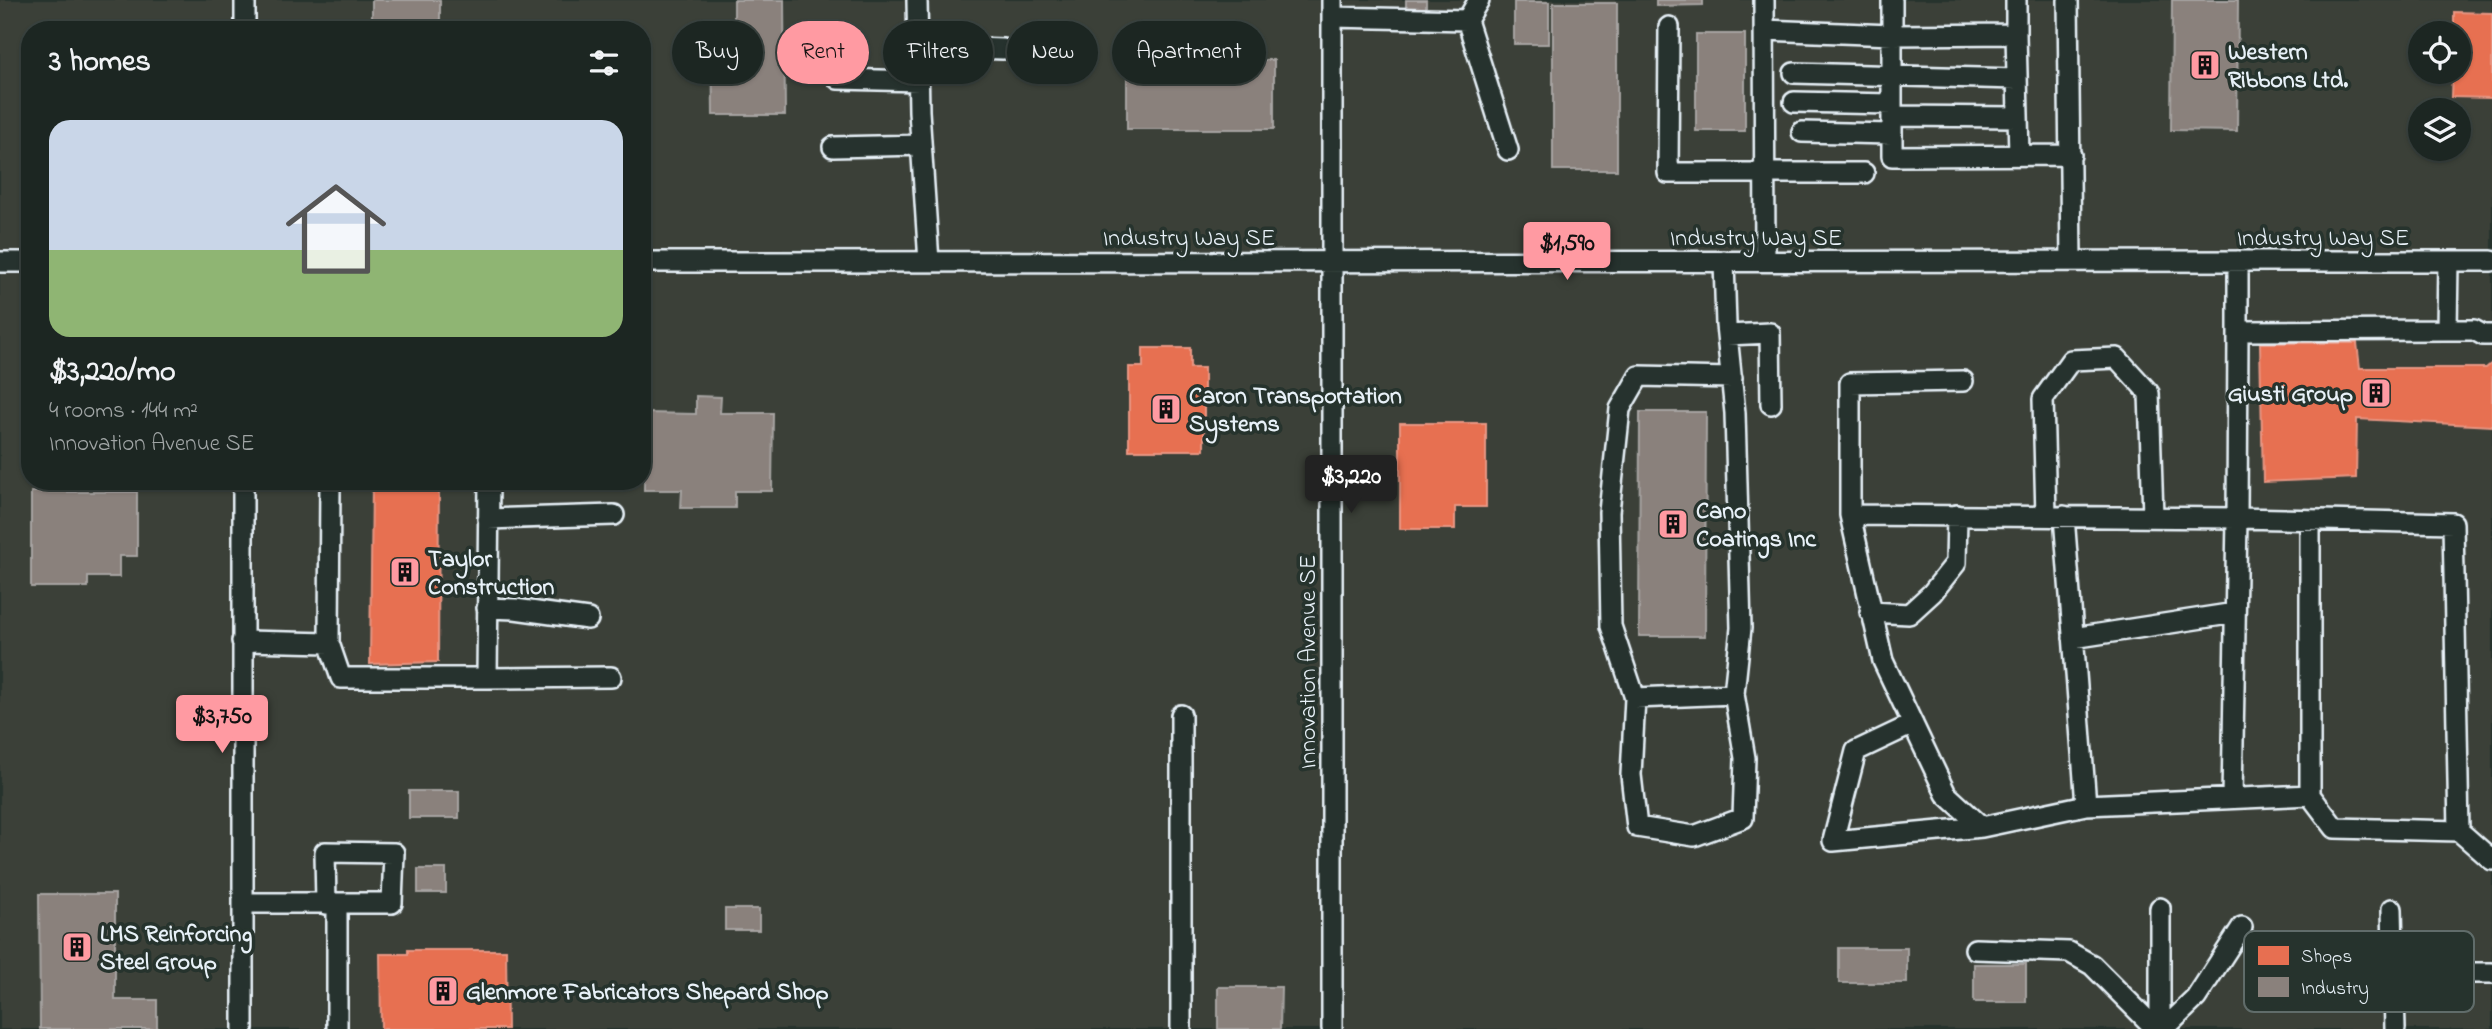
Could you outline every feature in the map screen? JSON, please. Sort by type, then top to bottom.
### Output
[{"type":"street","points":[[245,0],[245,21]]},
{"type":"street","points":[[917,0],[917,21]]},
{"type":"street","points":[[1479,0],[1467,20],[1508,150]]},
{"type":"street","points":[[1764,0],[1765,261]]},
{"type":"street","points":[[1892,0],[1892,156],[2071,155]]},
{"type":"street","points":[[2016,0],[2019,155]]},
{"type":"street","points":[[2068,0],[2071,261]]},
{"type":"street","points":[[1332,8],[1467,20]]},
{"type":"street","name":"Innovation Avenue SE","points":[[1332,8],[1332,1029]]},
{"type":"street","points":[[1669,27],[1668,173],[1864,173]]},
{"type":"street","points":[[1765,30],[1892,35],[2016,34]]},
{"type":"street","points":[[993,48],[1003,48]]},
{"type":"street","points":[[1794,73],[2017,79]]},
{"type":"street","points":[[919,84],[929,262]]},
{"type":"street","points":[[1794,102],[1892,118]]},
{"type":"street","points":[[1802,132],[1892,118],[2018,117]]},
{"type":"street","points":[[833,147],[921,145]]},
{"type":"street","points":[[1724,261],[1727,335],[1732,378],[1735,413],[1741,628],[1734,694],[1745,758],[1744,818],[1694,836],[1637,827],[1632,775],[1635,698],[1611,626],[1609,512],[1619,409],[1639,376],[1732,378]]},
{"type":"street","points":[[2232,798],[2238,261]]},
{"type":"street","points":[[2447,330],[2448,261]]},
{"type":"street","name":"Industry Way SE","points":[[651,262],[2492,261]]},
{"type":"street","points":[[0,262],[21,262]]},
{"type":"street","points":[[2238,331],[2486,329]]},
{"type":"street","points":[[1727,335],[1769,333],[1771,404]]},
{"type":"street","points":[[2086,805],[2073,638],[2055,516],[2043,399],[2071,360],[2117,358],[2149,393],[2153,516]]},
{"type":"street","points":[[1963,381],[1850,383],[1850,515],[1883,661],[1946,794],[1982,827]]},
{"type":"street","points":[[243,490],[243,1029]]},
{"type":"street","points":[[330,490],[329,643],[341,678],[611,677]]},
{"type":"street","points":[[487,678],[489,490]]},
{"type":"street","points":[[488,519],[614,515]]},
{"type":"street","points":[[1850,515],[2153,516],[2453,523],[2459,831]]},
{"type":"street","points":[[1870,612],[1909,614],[1932,593],[1956,563],[1957,516]]},
{"type":"street","points":[[2310,520],[2310,795],[2335,828],[2459,831],[2492,860]]},
{"type":"street","points":[[487,608],[588,619]]},
{"type":"street","points":[[2073,638],[2235,613]]},
{"type":"street","points":[[242,641],[329,643]]},
{"type":"street","points":[[1635,698],[1734,694]]},
{"type":"street","points":[[1181,715],[1181,1029]]},
{"type":"street","points":[[1913,724],[1856,751],[1833,841],[1982,827],[2086,805],[2310,795]]},
{"type":"street","points":[[243,903],[332,904],[337,1029]]},
{"type":"street","points":[[2160,908],[2160,1029]]},
{"type":"street","points":[[2392,909],[2392,931]]},
{"type":"street","points":[[2160,1029],[2196,998],[2242,927]]},
{"type":"street","points":[[1975,949],[2069,952],[2092,965],[2160,1029]]},
{"type":"street","points":[[2474,973],[2492,973]]},
{"type":"shaded area","points":[[0,0],[2492,0],[2492,1029],[0,1029]]},
{"type":"building: Shops","points":[[2454,12],[2492,13],[2492,98],[2451,97],[2452,84],[2471,84],[2471,21],[2454,21]]},
{"type":"building: Shops","name":"Giusti Group","points":[[2260,343],[2357,343],[2360,368],[2486,368],[2492,363],[2492,426],[2357,419],[2356,478],[2263,482]]},
{"type":"building: Shops","name":"Caron Transportation Systems","points":[[1143,348],[1190,348],[1190,368],[1204,368],[1204,450],[1129,450],[1129,367],[1143,367]]},
{"type":"building: Shops","points":[[1400,423],[1486,423],[1486,507],[1455,507],[1455,529],[1400,529]]},
{"type":"building: Shops","name":"Taylor Construction","points":[[372,490],[439,490],[438,662],[370,664]]},
{"type":"building: Shops","name":"Glenmore Fabricators Shepard Shop","points":[[408,950],[506,950],[507,1029],[381,1029],[380,954],[408,954]]},
{"type":"building: Industry","points":[[372,0],[440,0],[440,21],[372,21]]},
{"type":"building: Industry","points":[[734,0],[784,0],[784,21],[777,21],[777,84],[785,84],[785,115],[713,115],[713,84],[763,84],[763,21],[734,21]]},
{"type":"building: Industry","points":[[1406,0],[1426,0],[1426,9],[1406,9]]},
{"type":"building: Industry","points":[[1656,0],[1703,0],[1703,5],[1656,6]]},
{"type":"building: Industry","name":"Western Ribbons Ltd.","points":[[2172,0],[2238,0],[2237,131],[2171,130]]},
{"type":"building: Industry","points":[[1514,2],[1549,2],[1549,44],[1514,44]]},
{"type":"building: Industry","points":[[1553,3],[1617,3],[1617,170],[1553,170]]},
{"type":"building: Industry","points":[[1696,34],[1745,34],[1745,131],[1696,131]]},
{"type":"building: Industry","points":[[1266,60],[1274,60],[1274,129],[1127,129],[1127,84],[1266,84]]},
{"type":"building: Industry","points":[[696,396],[721,397],[720,413],[773,413],[772,491],[735,491],[735,508],[681,508],[682,490],[651,490],[651,413],[696,414]]},
{"type":"building: Industry","name":"Cano Coatings Inc","points":[[1640,412],[1706,412],[1705,636],[1639,636]]},
{"type":"building: Industry","points":[[31,492],[137,492],[137,556],[119,556],[119,577],[88,577],[88,587],[31,587]]},
{"type":"building: Industry","points":[[409,791],[459,791],[459,818],[409,818]]},
{"type":"building: Industry","points":[[418,869],[446,869],[446,893],[418,893]]},
{"type":"building: Industry","name":"LMS Reinforcing Steel Group","points":[[39,894],[115,894],[115,1000],[157,1000],[157,1029],[40,1029]]},
{"type":"building: Industry","points":[[725,909],[759,909],[759,930],[725,930]]},
{"type":"building: Industry","points":[[1839,948],[1907,948],[1907,983],[1839,983]]},
{"type":"building: Industry","points":[[1974,964],[2026,964],[2026,1002],[1974,1002]]},
{"type":"building: Industry","points":[[1218,987],[1281,987],[1280,1029],[1218,1029]]},
{"type":"place","name":"Western Ribbons Ltd.","points":[[2205,65]]},
{"type":"place","name":"Giusti Group","points":[[2376,393]]},
{"type":"place","name":"Caron Transportation Systems","points":[[1166,409]]},
{"type":"place","name":"Cano Coatings Inc","points":[[1673,524]]},
{"type":"place","name":"Taylor Construction","points":[[405,572]]},
{"type":"place","name":"LMS Reinforcing Steel Group","points":[[77,947]]},
{"type":"place","name":"Glenmore Fabricators Shepard Shop","points":[[443,991]]}]
